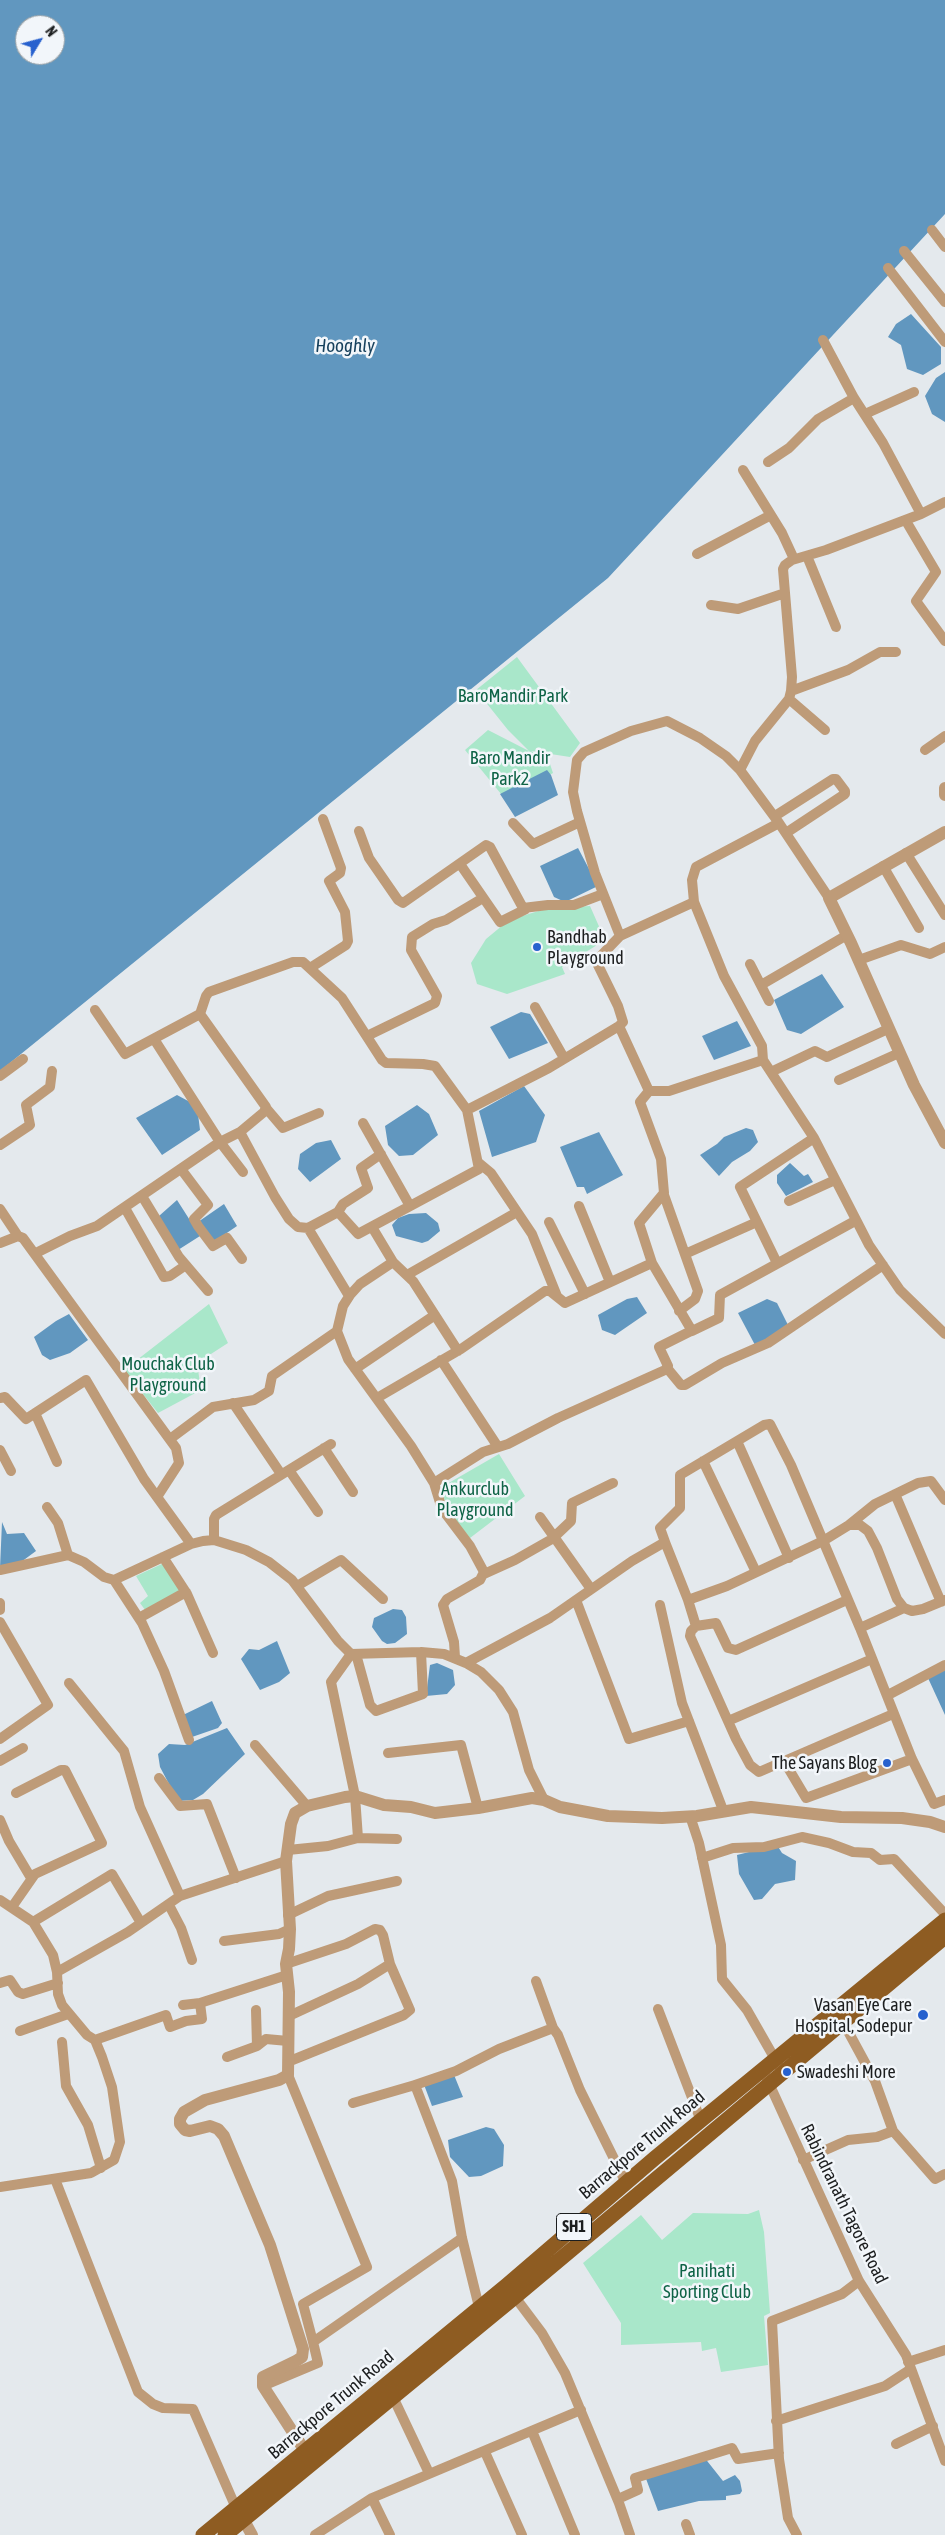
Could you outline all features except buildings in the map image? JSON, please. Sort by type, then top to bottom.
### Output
[{"type":"main road","name":"Barrackpore Trunk Road","points":[[202,2535],[240,2514],[393,2397],[515,2297],[945,1920]]},
{"type":"main road","name":"Barrackpore Trunk Road","points":[[225,2535],[240,2514],[305,2451],[626,2182],[701,2121],[843,2022],[945,1937]]},
{"type":"street","points":[[932,230],[945,247]]},
{"type":"street","points":[[904,251],[945,302]]},
{"type":"street","points":[[888,268],[945,342]]},
{"type":"street","points":[[823,340],[854,398],[922,514]]},
{"type":"street","points":[[865,414],[914,392]]},
{"type":"street","points":[[768,462],[789,448],[818,419],[854,398]]},
{"type":"street","points":[[743,470],[771,515],[794,559]]},
{"type":"street","points":[[790,695],[792,677],[784,569],[788,562],[906,521],[945,502]]},
{"type":"street","points":[[697,554],[771,515]]},
{"type":"street","points":[[906,521],[936,572],[916,601],[945,641]]},
{"type":"street","points":[[807,556],[836,627]]},
{"type":"street","points":[[711,605],[738,609],[785,593]]},
{"type":"street","points":[[740,770],[755,742],[790,695],[848,670],[880,652],[896,652]]},
{"type":"street","points":[[790,695],[825,730]]},
{"type":"street","points":[[620,936],[603,894],[580,822],[573,792],[577,760],[584,752],[631,731],[670,720],[719,752],[740,770],[786,833],[828,898],[859,960],[899,1053],[944,1139]]},
{"type":"street","points":[[925,750],[945,736]]},
{"type":"street","points":[[786,833],[845,794],[836,779],[833,779],[777,820],[696,867],[692,880],[694,902],[724,976],[762,1046],[764,1060],[814,1138],[855,1221],[900,1290],[940,1323],[945,1334]]},
{"type":"street","points":[[945,788],[945,795]]},
{"type":"street","points":[[310,968],[346,945],[348,941],[345,912],[329,881],[340,873],[341,868],[323,819]]},
{"type":"street","points":[[513,822],[533,844],[580,822]]},
{"type":"street","points":[[359,831],[369,858],[398,900],[403,903],[488,845],[523,908],[526,909]]},
{"type":"street","points":[[828,898],[945,832]]},
{"type":"street","points":[[906,853],[945,915]]},
{"type":"street","points":[[460,864],[500,922],[526,909],[546,905],[574,905],[603,894]]},
{"type":"street","points":[[883,866],[919,928]]},
{"type":"street","points":[[367,1036],[435,1003],[436,996],[411,950],[411,940],[433,924],[443,922],[483,898]]},
{"type":"street","points":[[467,1110],[620,1026],[623,1022],[618,1006],[596,961],[620,936],[694,902]]},
{"type":"street","points":[[760,985],[847,935]]},
{"type":"street","points":[[859,960],[901,945],[930,954],[945,947]]},
{"type":"street","points":[[95,1010],[125,1053],[200,1014],[209,992],[293,962],[303,962],[337,992],[386,1063],[435,1066],[467,1110],[479,1169],[356,1234],[338,1212]]},
{"type":"street","points":[[750,964],[769,1001]]},
{"type":"street","points":[[535,1007],[564,1058]]},
{"type":"street","points":[[200,1014],[266,1108],[283,1128],[319,1113]]},
{"type":"street","points":[[620,1026],[648,1091]]},
{"type":"street","points":[[772,1071],[815,1051],[827,1057],[888,1029]]},
{"type":"street","points":[[154,1039],[220,1142],[243,1172]]},
{"type":"street","points":[[839,1080],[899,1053]]},
{"type":"street","points":[[0,1076],[22,1059]]},
{"type":"street","points":[[648,1091],[669,1091],[764,1060]]},
{"type":"street","points":[[0,1145],[29,1126],[31,1121],[26,1105],[50,1088],[52,1070]]},
{"type":"street","points":[[648,1091],[640,1102],[661,1159],[664,1195],[698,1291],[695,1299],[679,1311]]},
{"type":"street","points":[[36,1253],[70,1236],[93,1228],[125,1208],[220,1142],[240,1132],[266,1108]]},
{"type":"street","points":[[363,1123],[410,1206]]},
{"type":"street","points":[[240,1132],[289,1219],[298,1227],[308,1228],[338,1212],[343,1204],[368,1188],[361,1168],[381,1154]]},
{"type":"street","points":[[778,1263],[740,1187],[814,1138]]},
{"type":"street","points":[[479,1163],[489,1170],[540,1249],[558,1297]]},
{"type":"street","points":[[181,1169],[208,1205],[195,1218],[195,1222],[213,1246],[227,1238],[242,1259]]},
{"type":"street","points":[[789,1201],[836,1180]]},
{"type":"street","points":[[664,1195],[639,1222],[652,1262],[691,1330]]},
{"type":"street","points":[[142,1196],[186,1265],[208,1291]]},
{"type":"street","points":[[579,1206],[610,1282]]},
{"type":"street","points":[[125,1208],[164,1277],[170,1276],[186,1265]]},
{"type":"street","points":[[0,1209],[18,1236],[23,1238],[36,1253],[179,1452],[179,1463],[157,1497]]},
{"type":"street","points":[[407,1275],[517,1212]]},
{"type":"street","points":[[855,1221],[720,1295],[719,1318],[659,1347],[667,1368],[681,1386],[685,1385],[722,1362],[768,1343],[883,1265]]},
{"type":"street","points":[[549,1222],[585,1294]]},
{"type":"street","points":[[685,1254],[757,1222]]},
{"type":"street","points":[[372,1227],[394,1262],[407,1275],[458,1351]]},
{"type":"street","points":[[308,1228],[349,1296]]},
{"type":"street","points":[[0,1243],[18,1236]]},
{"type":"street","points":[[394,1262],[360,1284],[349,1296],[343,1306],[338,1331],[342,1344],[355,1369],[378,1398],[434,1483],[442,1508],[470,1546],[484,1574]]},
{"type":"street","points":[[378,1398],[458,1351],[545,1292],[550,1291],[565,1302],[652,1262]]},
{"type":"street","points":[[355,1369],[435,1315]]},
{"type":"street","points":[[170,1439],[213,1407],[233,1402],[254,1400],[269,1391],[272,1376],[338,1331]]},
{"type":"street","points":[[441,1360],[498,1447]]},
{"type":"street","points":[[434,1483],[484,1452],[667,1368]]},
{"type":"street","points":[[0,1398],[5,1397],[24,1419],[86,1380],[144,1480],[191,1544]]},
{"type":"street","points":[[233,1402],[285,1472],[318,1512]]},
{"type":"street","points":[[35,1413],[57,1462]]},
{"type":"street","points":[[696,1626],[665,1542],[661,1526],[680,1508],[678,1477],[766,1424],[772,1426],[860,1628],[912,1759],[934,1804],[945,1800]]},
{"type":"street","points":[[737,1441],[789,1558]]},
{"type":"street","points":[[214,1540],[214,1519],[216,1515],[327,1446],[353,1492]]},
{"type":"street","points":[[0,1450],[11,1470]]},
{"type":"street","points":[[703,1461],[756,1572]]},
{"type":"street","points":[[688,1600],[789,1558],[823,1541],[875,1504],[918,1483],[931,1481],[945,1500]]},
{"type":"street","points":[[455,1657],[454,1642],[443,1605],[447,1600],[480,1580],[484,1574],[515,1560],[554,1537],[571,1521],[571,1506],[574,1502],[613,1483]]},
{"type":"street","points":[[848,1525],[860,1525],[868,1531],[897,1599],[904,1608],[912,1611],[943,1601],[895,1494]]},
{"type":"street","points":[[48,1508],[58,1522],[68,1555]]},
{"type":"street","points":[[540,1517],[591,1589]]},
{"type":"street","points":[[114,1580],[191,1544],[214,1540],[246,1550],[269,1562],[297,1586],[338,1641],[354,1654],[370,1705],[376,1711],[423,1694],[421,1652]]},
{"type":"street","points":[[466,1663],[550,1618],[591,1589],[665,1542]]},
{"type":"street","points":[[0,1570],[68,1555],[84,1562],[104,1577],[114,1580],[139,1618],[164,1672],[189,1740]]},
{"type":"street","points":[[163,1557],[186,1592],[213,1653]]},
{"type":"street","points":[[297,1586],[341,1560],[383,1598]]},
{"type":"street","points":[[139,1618],[186,1592]]},
{"type":"street","points":[[576,1600],[629,1739],[689,1722]]},
{"type":"street","points":[[847,1600],[736,1650],[728,1648],[716,1623],[696,1626],[691,1631],[690,1636],[750,1765],[759,1772],[894,1714]]},
{"type":"street","points":[[0,1603],[0,1610]]},
{"type":"street","points":[[660,1605],[673,1667],[689,1722],[723,1810]]},
{"type":"street","points":[[860,1628],[904,1608]]},
{"type":"street","points":[[0,1622],[48,1705],[0,1739]]},
{"type":"street","points":[[358,1838],[355,1796],[330,1682],[354,1654],[421,1652],[455,1657],[481,1672],[498,1690],[513,1712],[529,1770],[544,1800]]},
{"type":"street","points":[[728,1721],[872,1659]]},
{"type":"street","points":[[888,1695],[945,1665]]},
{"type":"street","points":[[69,1683],[124,1751],[140,1806],[180,1896]]},
{"type":"street","points":[[255,1745],[307,1806]]},
{"type":"street","points":[[388,1753],[461,1745],[478,1808]]},
{"type":"street","points":[[0,1761],[23,1748]]},
{"type":"street","points":[[784,1761],[806,1798],[912,1759]]},
{"type":"street","points":[[12,1907],[31,1878],[102,1843],[65,1770],[61,1770],[16,1793]]},
{"type":"street","points":[[159,1778],[180,1806],[207,1804],[236,1878]]},
{"type":"street","points":[[263,2386],[318,2363],[303,2304],[367,2267],[288,2075],[290,2061],[286,1970],[290,1929],[287,1856],[292,1819],[295,1814],[307,1806],[355,1796],[384,1805],[410,1807],[435,1813],[478,1808],[517,1799],[544,1800],[560,1807],[608,1816],[690,1816],[750,1807],[840,1817],[902,1818],[930,1822],[945,1827]]},
{"type":"street","name":"Rabindranath Tagore Road","points":[[690,1816],[702,1858],[721,1945],[722,1979],[747,2010],[773,2071],[803,2160],[840,2234],[859,2281],[910,2366],[945,2461]]},
{"type":"street","points":[[0,1820],[9,1841],[31,1878]]},
{"type":"street","points":[[702,1858],[733,1848],[764,1847],[802,1837],[829,1843],[853,1852],[871,1854],[880,1860],[894,1859],[945,1914]]},
{"type":"street","points":[[57,1972],[140,1923],[180,1896],[236,1878],[287,1856],[358,1838],[397,1839]]},
{"type":"street","points":[[33,1922],[112,1874],[140,1923]]},
{"type":"street","points":[[288,1915],[328,1896],[397,1881]]},
{"type":"street","points":[[0,1900],[33,1922],[53,1955],[57,1972],[58,1994],[68,2014],[87,2035],[95,2040],[112,2087],[120,2142],[114,2160],[92,2173],[0,2187]]},
{"type":"street","points":[[169,1905],[181,1928],[192,1960]]},
{"type":"street","points":[[224,1941],[279,1934],[290,1929]]},
{"type":"street","points":[[183,2005],[200,2003],[286,1970],[375,1929],[380,1930],[390,1964],[410,2010],[404,2015],[290,2061]]},
{"type":"street","points":[[288,2016],[358,1984],[390,1964]]},
{"type":"street","points":[[0,1983],[10,1980],[18,1992],[24,1994],[58,1983]]},
{"type":"street","points":[[536,1981],[553,2028],[558,2035],[580,2090],[626,2182]]},
{"type":"street","points":[[95,2040],[166,2015],[170,2028],[202,2019],[200,2003]]},
{"type":"street","points":[[658,2009],[701,2121]]},
{"type":"street","points":[[256,2010],[257,2046]]},
{"type":"street","points":[[20,2031],[68,2014]]},
{"type":"street","points":[[843,2022],[875,2081],[892,2131],[935,2178],[945,2174]]},
{"type":"street","points":[[353,2103],[456,2071],[498,2049],[553,2028]]},
{"type":"street","points":[[227,2057],[257,2046],[266,2039],[288,2041]]},
{"type":"street","points":[[62,2042],[66,2086],[88,2125],[101,2168]]},
{"type":"street","points":[[288,2075],[279,2080],[205,2100],[184,2112],[180,2119],[180,2124],[185,2130],[190,2131],[210,2126],[218,2129],[224,2136],[270,2245],[303,2349],[302,2356],[263,2377],[263,2386],[305,2451]]},
{"type":"street","points":[[415,2085],[452,2180],[462,2238],[479,2307]]},
{"type":"street","points":[[803,2160],[848,2140],[877,2137],[892,2131]]},
{"type":"street","points":[[55,2178],[138,2392],[152,2404],[163,2408],[193,2409],[240,2514],[252,2535]]},
{"type":"street","points":[[313,2342],[462,2238]]},
{"type":"street","points":[[797,2535],[788,2518],[779,2453],[772,2321],[842,2294],[859,2281]]},
{"type":"street","points":[[515,2297],[547,2341],[565,2373],[618,2499],[630,2535]]},
{"type":"street","points":[[776,2421],[884,2386],[910,2366],[945,2350]]},
{"type":"street","points":[[393,2397],[429,2473]]},
{"type":"street","points":[[314,2535],[372,2498],[581,2410]]},
{"type":"street","points":[[896,2444],[932,2426]]},
{"type":"street","points":[[532,2431],[575,2535]]},
{"type":"street","points":[[618,2499],[638,2490],[635,2478],[732,2448],[738,2459],[779,2453]]},
{"type":"street","points":[[485,2452],[522,2535]]},
{"type":"street","points":[[372,2498],[390,2535]]},
{"type":"street","points":[[686,2524],[690,2535]]},
{"type":"green space","name":"BaroMandir Park","points":[[517,657],[580,743],[570,757],[531,751],[549,761],[553,773],[506,800],[465,750],[488,730],[529,751],[508,730],[476,690]]},
{"type":"green space","name":"Bandhab Playground","points":[[590,906],[605,940],[562,967],[565,974],[507,994],[477,984],[471,963],[486,939],[509,920],[545,909]]},
{"type":"green space","name":"Mouchak Club Playground","points":[[209,1304],[228,1343],[197,1363],[201,1390],[158,1413],[124,1370]]},
{"type":"green space","name":"Ankurclub Playground","points":[[499,1454],[525,1496],[470,1538],[451,1516],[440,1488]]},
{"type":"green space","points":[[164,1563],[184,1592],[148,1614],[140,1603],[148,1596],[136,1576]]},
{"type":"green space","name":"Panihati Sporting Club","points":[[759,2210],[764,2232],[770,2313],[764,2316],[768,2365],[721,2372],[716,2348],[702,2351],[701,2342],[621,2345],[621,2323],[583,2263],[641,2215],[662,2240],[693,2213],[748,2214]]},
{"type":"water","name":"Hooghly","points":[[0,0],[945,0],[945,214],[608,578],[0,1071]]},
{"type":"water","points":[[911,314],[941,347],[941,364],[923,375],[907,369],[901,345],[888,337],[896,324]]},
{"type":"water","points":[[945,372],[945,422],[932,414],[925,396],[936,378]]},
{"type":"water","points":[[547,770],[551,775],[558,795],[515,817],[500,794]]},
{"type":"water","points":[[578,848],[598,886],[565,902],[554,897],[540,866]]},
{"type":"water","points":[[822,974],[844,1007],[801,1034],[787,1030],[774,1000]]},
{"type":"water","points":[[521,1012],[530,1014],[548,1043],[509,1059],[490,1027]]},
{"type":"water","points":[[737,1021],[751,1046],[714,1060],[702,1036]]},
{"type":"water","points":[[524,1086],[545,1115],[536,1142],[492,1157],[479,1111]]},
{"type":"water","points":[[177,1095],[190,1102],[198,1114],[200,1130],[162,1155],[136,1118]]},
{"type":"water","points":[[417,1105],[429,1114],[438,1135],[413,1155],[399,1156],[388,1145],[385,1126]]},
{"type":"water","points":[[746,1128],[753,1130],[758,1142],[750,1151],[732,1162],[719,1176],[700,1155],[724,1137]]},
{"type":"water","points":[[599,1132],[623,1175],[587,1194],[584,1187],[577,1187],[560,1147]]},
{"type":"water","points":[[331,1140],[341,1159],[310,1182],[298,1169],[300,1154],[316,1143]]},
{"type":"water","points":[[790,1163],[804,1176],[808,1174],[813,1182],[786,1196],[777,1183],[777,1175]]},
{"type":"water","points":[[177,1200],[200,1236],[178,1250],[159,1216]]},
{"type":"water","points":[[224,1204],[237,1226],[212,1243],[198,1222]]},
{"type":"water","points":[[426,1213],[438,1223],[440,1231],[428,1241],[422,1243],[396,1236],[392,1225],[398,1218],[409,1214]]},
{"type":"water","points":[[637,1297],[647,1313],[615,1335],[602,1330],[598,1315],[627,1299]]},
{"type":"water","points":[[767,1299],[777,1303],[789,1327],[755,1345],[738,1313]]},
{"type":"water","points":[[69,1314],[88,1340],[70,1353],[50,1360],[42,1355],[34,1337]]},
{"type":"water","points":[[2,1522],[7,1534],[24,1533],[36,1551],[17,1565],[0,1568]]},
{"type":"water","points":[[393,1609],[402,1610],[406,1617],[407,1634],[395,1643],[387,1644],[382,1641],[372,1627],[374,1618]]},
{"type":"water","points":[[277,1641],[290,1673],[279,1682],[260,1690],[241,1659],[249,1649],[259,1650]]},
{"type":"water","points":[[437,1663],[453,1670],[455,1685],[447,1694],[426,1696],[430,1665]]},
{"type":"water","points":[[945,1670],[945,1715],[928,1678]]},
{"type":"water","points":[[212,1701],[222,1723],[218,1728],[192,1737],[183,1715]]},
{"type":"water","points":[[227,1728],[245,1754],[203,1794],[193,1800],[178,1801],[160,1767],[158,1754],[169,1744],[185,1745]]},
{"type":"water","points":[[777,1845],[782,1853],[796,1861],[795,1880],[775,1884],[762,1899],[754,1900],[739,1874],[737,1855]]},
{"type":"water","points":[[452,2070],[463,2097],[432,2106],[423,2082]]},
{"type":"water","points":[[486,2127],[494,2129],[504,2145],[503,2166],[481,2176],[469,2177],[450,2157],[448,2140]]},
{"type":"water","points":[[704,2457],[723,2481],[735,2475],[740,2481],[742,2491],[740,2494],[726,2496],[726,2500],[699,2501],[658,2511],[645,2476]]},
{"type":"place","name":"Bandhab Playground","points":[[537,947]]},
{"type":"place","name":"The Sayans Blog","points":[[887,1763]]},
{"type":"place","name":"Vasan Eye Care Hospital, Sodepur","points":[[923,2015]]},
{"type":"place","name":"Swadeshi More","points":[[787,2072]]},
{"type":"park label","name":"Baro Mandir Park2","points":[[510,768]]}]
